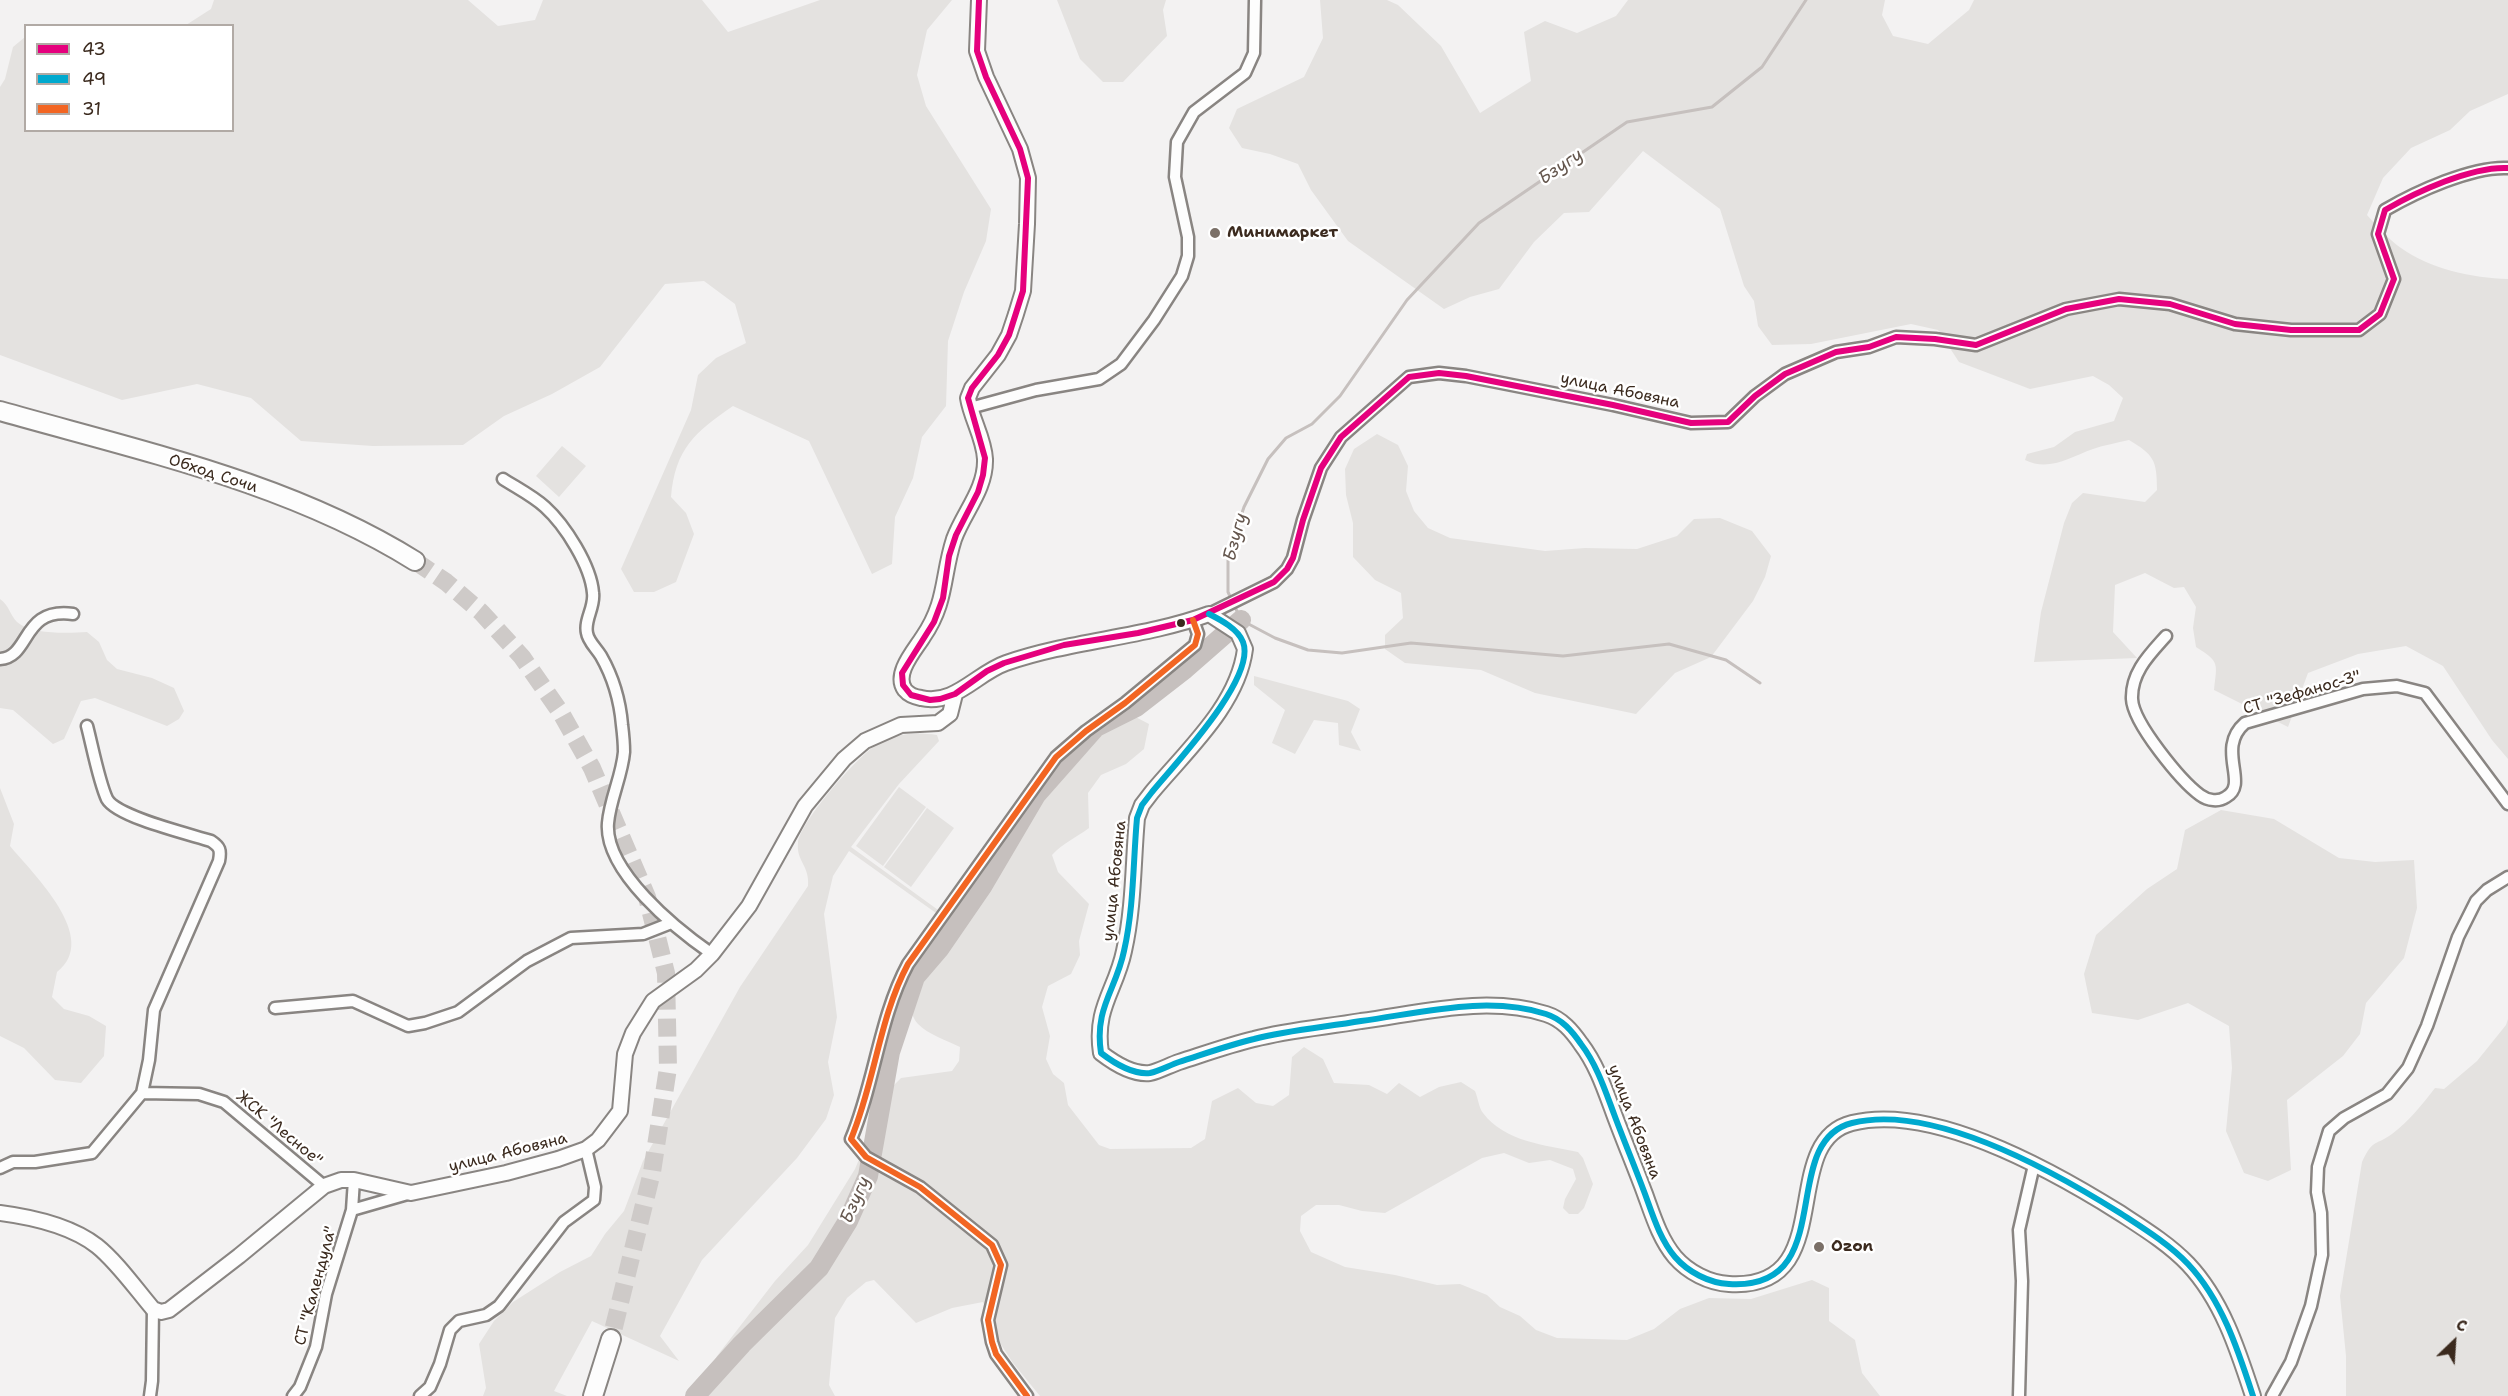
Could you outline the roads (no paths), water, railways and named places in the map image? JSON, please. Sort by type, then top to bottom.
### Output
[{"type":"highway","name":"Обход Сочи","points":[[0,411],[130,448],[286,497],[356,527],[416,561]]},
{"type":"highway","points":[[593,1396],[611,1339]]},
{"type":"street","points":[[979,0],[977,51],[986,77],[1020,149],[1028,178],[1028,212],[1023,291],[1009,335],[998,355],[972,388],[969,408],[1036,390],[1099,379],[1121,364],[1154,320],[1182,276],[1188,256],[1188,237],[1175,177],[1177,142],[1194,112],[1245,72],[1254,52],[1255,0]]},
{"type":"street","name":"улица Абовяна","points":[[969,408],[985,458],[983,475],[978,492],[952,545],[943,598],[934,622],[906,665],[902,678],[905,690],[910,695],[930,700],[955,694],[987,671],[1004,663],[1064,645],[1138,633],[1192,620],[1274,582],[1287,569],[1293,558],[1321,468],[1341,436],[1408,377],[1439,373],[1466,376],[1691,423],[1728,422],[1755,396],[1785,374],[1836,352],[1869,347],[1896,337],[1935,339],[1976,345],[2066,309],[2119,299],[2170,304],[2235,324],[2291,330],[2359,330],[2380,314],[2394,279],[2378,234],[2385,210],[2419,191],[2465,176],[2508,168]]},
{"type":"street","points":[[503,479],[544,506],[564,529],[588,569],[594,593],[592,610],[586,625],[587,635],[601,657],[618,695],[622,724],[624,753],[608,821],[608,838],[613,852],[630,879],[671,923],[712,954]]},
{"type":"street","points":[[0,659],[10,657],[15,653],[28,631],[47,616],[58,612],[73,614]]},
{"type":"street","name":"улица Абовяна","points":[[1209,614],[1238,633],[1245,649],[1235,683],[1219,712],[1152,792],[1137,818],[1131,908],[1124,953],[1107,996],[1098,1032],[1101,1053],[1119,1066],[1148,1073],[1256,1038],[1471,1005],[1549,1015],[1570,1028],[1592,1059],[1658,1229],[1675,1257],[1697,1275],[1725,1284],[1747,1284],[1772,1276],[1789,1261],[1798,1242],[1810,1175],[1826,1139],[1850,1123],[1880,1120],[1919,1123],[1959,1133],[1995,1146],[2094,1197],[2145,1230],[2188,1264],[2214,1299],[2238,1350],[2253,1396]]},
{"type":"street","points":[[1027,1396],[996,1354],[992,1342],[988,1320],[1001,1265],[992,1245],[920,1187],[866,1157],[851,1138],[861,1115],[895,988],[908,964],[1056,758],[1086,730],[1125,703],[1195,645],[1198,634],[1192,620]]},
{"type":"street","name":"СТ \"Зефанос-3\"","points":[[2166,636],[2145,659],[2135,677],[2132,700],[2139,724],[2185,781],[2202,797],[2213,800],[2223,799],[2231,794],[2235,786],[2236,775],[2231,743],[2237,730],[2245,723],[2363,689],[2397,686],[2425,693],[2508,804]]},
{"type":"street","name":"улица Абовяна","points":[[153,1309],[161,1312],[169,1310],[324,1186],[341,1180],[354,1180],[411,1193],[506,1173],[586,1149],[598,1140],[620,1111],[625,1054],[633,1033],[653,1001],[696,970],[712,954],[749,906],[805,806],[844,759],[865,741],[901,725],[938,723],[950,714],[955,694]]},
{"type":"street","points":[[0,1168],[13,1162],[35,1162],[92,1153],[142,1093],[149,1060],[154,1010],[196,917],[221,851],[211,841],[145,821],[115,807],[108,800],[87,726]]},
{"type":"street","points":[[2272,1396],[2291,1362],[2311,1306],[2322,1255],[2321,1213],[2317,1192],[2318,1167],[2329,1131],[2344,1118],[2387,1094],[2408,1068],[2427,1026],[2458,937],[2476,902],[2487,890],[2508,878]]},
{"type":"street","points":[[275,1008],[353,1001],[408,1026],[425,1023],[458,1012],[519,966],[571,938],[644,934],[671,923]]},
{"type":"street","name":"ЖСК \"Лесное\"","points":[[142,1093],[199,1094],[224,1102],[324,1186]]},
{"type":"street","points":[[420,1396],[430,1387],[450,1330],[459,1321],[486,1315],[499,1306],[564,1222],[594,1200],[595,1187],[586,1149]]},
{"type":"street","points":[[2019,1396],[2022,1281],[2019,1230],[2034,1165]]},
{"type":"street","name":"СТ \"Календула\"","points":[[293,1396],[300,1387],[316,1347],[326,1294],[352,1210],[354,1180]]},
{"type":"street","points":[[352,1210],[411,1193]]},
{"type":"street","points":[[0,1213],[25,1216],[83,1237],[99,1247],[153,1309],[150,1396]]},
{"type":"waterway","name":"Бзугу","points":[[1760,683],[1726,660],[1669,644],[1563,656],[1411,643],[1342,653],[1308,650],[1275,638],[1241,620],[1228,592],[1228,555],[1244,507],[1268,459],[1286,438],[1312,424],[1340,396],[1407,300],[1479,223],[1627,122],[1712,107],[1762,67],[1806,0]]},
{"type":"waterway","name":"Бзугу","points":[[695,1396],[742,1344],[819,1268],[848,1221],[868,1176],[890,1052],[915,977],[939,949],[983,885],[1036,795],[1096,727],[1136,707],[1185,669],[1241,620]]},
{"type":"tunnel","points":[[415,561],[446,582],[481,612],[522,657],[561,713],[592,768],[647,897],[666,973],[668,1068],[652,1172],[611,1339]]},
{"type":"place","name":"Минимаркет","points":[[1215,233]]},
{"type":"place","name":"Ozon","points":[[1819,1247]]}]
